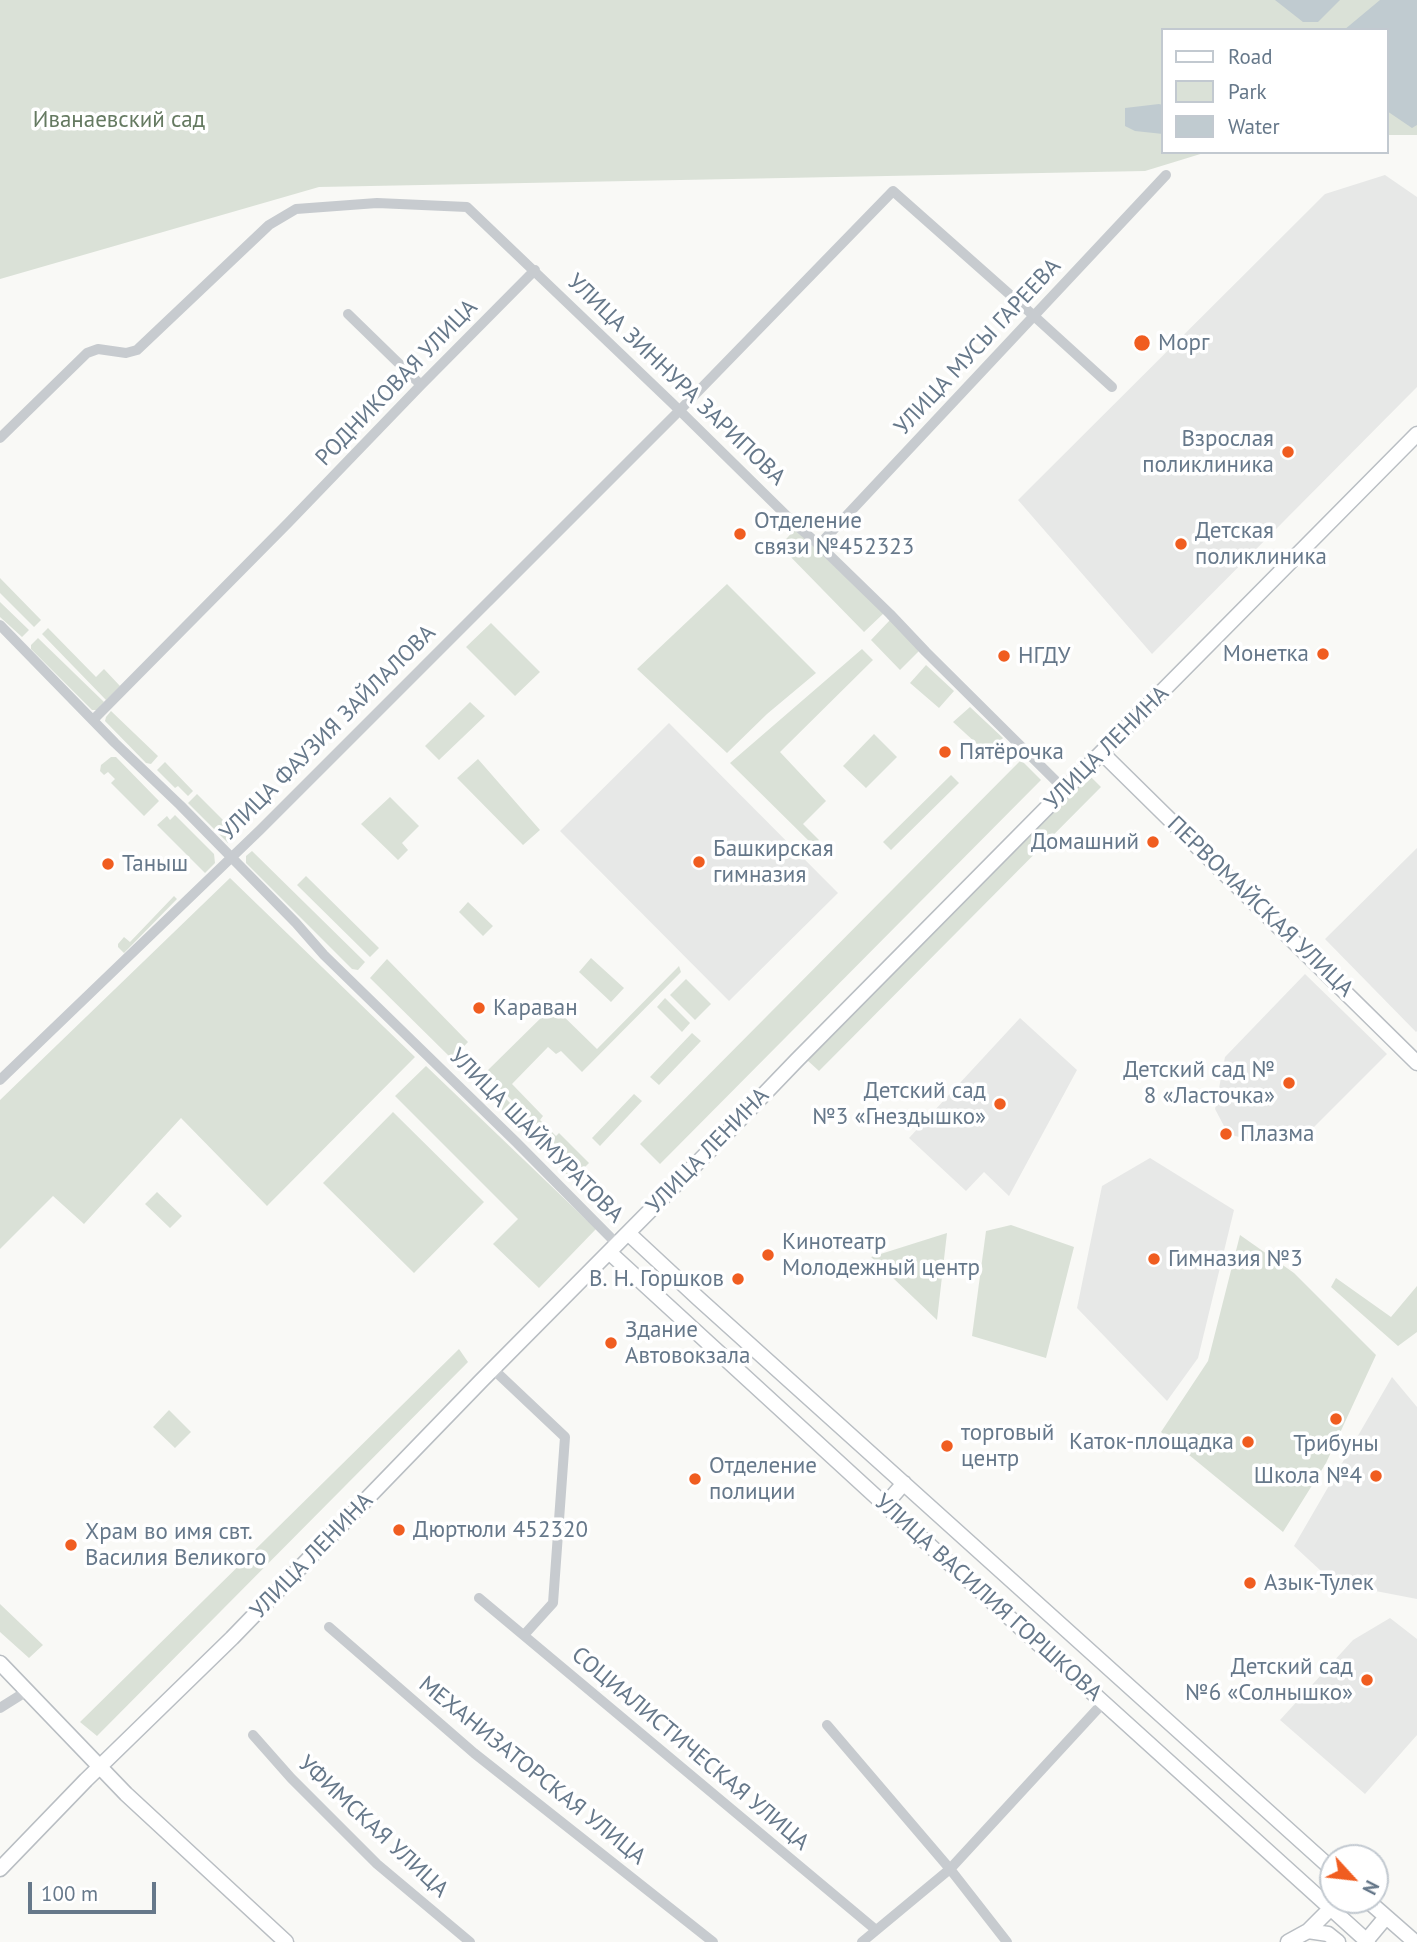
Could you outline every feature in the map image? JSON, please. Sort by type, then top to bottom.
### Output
[{"type":"main road","name":"УЛИЦА ЛЕНИНА","points":[[0,1869],[232,1638],[797,1060],[1417,434]]},
{"type":"main road","name":"ПЕРВОМАЙСКАЯ УЛИЦА","points":[[1102,753],[1417,1063]]},
{"type":"main road","name":"УЛИЦА ВАСИЛИЯ ГОРШКОВА","points":[[618,1243],[699,1299],[1319,1857]]},
{"type":"main road","name":"УЛИЦА ВАСИЛИЯ ГОРШКОВА","points":[[618,1243],[681,1319],[1319,1899]]},
{"type":"main road","points":[[681,1319],[699,1299]]},
{"type":"main road","points":[[885,1505],[904,1483]]},
{"type":"main road","points":[[0,1663],[100,1767],[286,1942]]},
{"type":"main road","points":[[1288,1942],[1308,1931],[1325,1914]]},
{"type":"main road","name":"УЛИЦА ВАСИЛИЯ ГОРШКОВА","points":[[1336,1914],[1367,1941]]},
{"type":"main road","points":[[1383,1914],[1415,1942]]},
{"type":"main road","points":[[1367,1941],[1386,1917]]},
{"type":"main road","points":[[1308,1931],[1328,1934],[1338,1942]]},
{"type":"street","name":"УЛИЦА МУСЫ ГАРЕЕВА","points":[[819,545],[1166,175]]},
{"type":"street","name":"УЛИЦА ФАУЗИЯ ЗАЙЛАЛОВА","points":[[0,1080],[260,830],[680,410],[892,191],[1034,316]]},
{"type":"street","name":"УЛИЦА ЗИННУРА ЗАРИПОВА","points":[[0,438],[87,353],[99,349],[127,353],[137,350],[269,225],[296,209],[377,203],[467,207],[890,614],[1065,790]]},
{"type":"street","name":"РОДНИКОВАЯ УЛИЦА","points":[[93,720],[535,270]]},
{"type":"street","points":[[348,314],[421,385]]},
{"type":"street","points":[[1034,316],[1112,387]]},
{"type":"street","name":"УЛИЦА ШАЙМУРАТОВА","points":[[0,625],[296,923],[324,955],[618,1243]]},
{"type":"street","points":[[493,1369],[565,1437],[553,1603],[524,1635]]},
{"type":"street","name":"СОЦИАЛИСТИЧЕСКАЯ УЛИЦА","points":[[479,1598],[876,1930]]},
{"type":"street","name":"МЕХАНИЗАТОРСКАЯ УЛИЦА","points":[[329,1627],[474,1752],[713,1942]]},
{"type":"street","points":[[0,1708],[27,1691]]},
{"type":"street","points":[[862,1942],[950,1869],[1103,1703]]},
{"type":"street","points":[[827,1725],[950,1869],[1007,1942]]},
{"type":"street","name":"УФИМСКАЯ УЛИЦА","points":[[253,1735],[291,1778],[377,1864],[470,1942]]},
{"type":"shaded area","points":[[1385,175],[1417,197],[1417,387],[1152,654],[1018,500],[1325,194]]},
{"type":"shaded area","name":"Башкирская гимназия","points":[[669,723],[838,893],[729,1001],[560,831]]},
{"type":"shaded area","points":[[1417,848],[1417,1031],[1416,1032],[1325,939]]},
{"type":"shaded area","name":"Детский сад № 8 «Ласточка»","points":[[1305,974],[1387,1054],[1311,1130],[1285,1143],[1235,1136],[1224,1126],[1215,1109],[1225,1057]]},
{"type":"shaded area","name":"Детский сад №3 «Гнездышко»","points":[[1020,1018],[1077,1070],[1009,1196],[984,1172],[966,1191],[909,1138]]},
{"type":"shaded area","name":"Гимназия №3","points":[[1150,1158],[1234,1210],[1198,1358],[1167,1401],[1077,1308],[1102,1186]]},
{"type":"shaded area","name":"Школа №4","points":[[1392,1377],[1417,1407],[1417,1599],[1334,1583],[1294,1546]]},
{"type":"shaded area","name":"Детский сад №6 «Солнышко»","points":[[1390,1618],[1417,1639],[1417,1735],[1365,1794],[1280,1720],[1353,1640]]},
{"type":"green space","name":"Иванаевский сад","points":[[0,0],[1417,0],[1417,135],[1389,135],[1389,28],[1162,28],[1162,154],[1200,154],[1145,171],[319,187],[0,279]]},
{"type":"green space","points":[[795,529],[884,613],[864,632],[780,546]]},
{"type":"green space","points":[[0,578],[41,620],[34,627],[0,593]]},
{"type":"green space","points":[[727,584],[816,673],[767,714],[727,753],[637,669]]},
{"type":"green space","points":[[0,602],[29,630],[22,637],[0,617]]},
{"type":"green space","points":[[890,620],[920,650],[900,670],[871,640]]},
{"type":"green space","points":[[491,623],[540,672],[515,696],[466,647]]},
{"type":"green space","points":[[48,628],[96,677],[104,669],[120,686],[106,700],[42,634]]},
{"type":"green space","points":[[38,638],[104,702],[97,710],[92,710],[31,649],[31,645]]},
{"type":"green space","points":[[862,649],[873,660],[780,752],[826,801],[803,824],[819,840],[814,846],[730,763]]},
{"type":"green space","points":[[926,665],[954,691],[939,708],[910,683]]},
{"type":"green space","points":[[470,702],[485,716],[439,760],[425,746]]},
{"type":"green space","points":[[970,707],[1003,738],[988,754],[953,722]]},
{"type":"green space","points":[[111,711],[158,756],[151,764],[146,763],[105,721]]},
{"type":"green space","points":[[874,734],[897,757],[866,788],[843,766]]},
{"type":"green space","points":[[111,757],[116,757],[159,801],[144,816],[111,783],[115,779],[108,772],[104,775],[100,771],[101,765]]},
{"type":"green space","points":[[478,759],[540,830],[523,845],[457,778]]},
{"type":"green space","points":[[1021,760],[1041,780],[660,1164],[640,1144]]},
{"type":"green space","points":[[165,762],[193,791],[188,796],[178,786],[175,788],[157,770]]},
{"type":"green space","points":[[951,775],[959,783],[891,850],[883,842]]},
{"type":"green space","points":[[1090,776],[1101,787],[819,1071],[807,1060]]},
{"type":"green space","points":[[197,794],[237,834],[228,843],[188,803]]},
{"type":"green space","points":[[390,797],[419,826],[402,843],[408,850],[398,860],[361,824]]},
{"type":"green space","points":[[175,815],[214,854],[215,863],[205,873],[157,825],[167,816],[170,820]]},
{"type":"green space","points":[[252,851],[365,962],[358,970],[352,969],[246,863],[246,856]]},
{"type":"green space","points":[[306,876],[379,948],[370,957],[297,885]]},
{"type":"green space","points":[[230,878],[415,1057],[267,1206],[181,1118],[84,1224],[53,1196],[0,1249],[0,1100]]},
{"type":"green space","points":[[174,896],[177,899],[124,953],[118,944],[124,937],[130,942]]},
{"type":"green space","points":[[468,902],[493,926],[483,936],[459,912]]},
{"type":"green space","points":[[591,958],[624,988],[611,1002],[579,972]]},
{"type":"green space","points":[[387,959],[468,1042],[452,1059],[370,978]]},
{"type":"green space","points":[[679,966],[681,972],[582,1072],[561,1051],[556,1054],[548,1047],[512,1084],[543,1116],[540,1120],[556,1136],[559,1133],[589,1163],[581,1171],[485,1073],[553,1006],[597,1049]]},
{"type":"green space","points":[[686,979],[711,1004],[695,1020],[670,995]]},
{"type":"green space","points":[[665,998],[690,1023],[682,1032],[657,1007]]},
{"type":"green space","points":[[692,1033],[701,1041],[659,1085],[650,1077]]},
{"type":"green space","points":[[426,1066],[596,1229],[539,1288],[493,1244],[518,1219],[395,1096]]},
{"type":"green space","points":[[477,1069],[585,1180],[579,1187],[469,1077]]},
{"type":"green space","points":[[634,1094],[642,1101],[600,1146],[592,1138]]},
{"type":"green space","points":[[393,1112],[484,1202],[414,1273],[323,1183]]},
{"type":"green space","points":[[157,1192],[182,1216],[170,1228],[145,1204]]},
{"type":"green space","points":[[1011,1225],[1074,1247],[1046,1358],[972,1336],[986,1231]]},
{"type":"green space","points":[[947,1233],[937,1320],[871,1257]]},
{"type":"green space","points":[[1240,1235],[1294,1273],[1376,1355],[1326,1463],[1283,1532],[1161,1432],[1208,1361]]},
{"type":"green space","points":[[1336,1278],[1391,1317],[1417,1286],[1417,1332],[1398,1346],[1331,1287]]},
{"type":"green space","points":[[459,1349],[468,1362],[97,1736],[80,1722]]},
{"type":"green space","points":[[169,1410],[191,1432],[175,1448],[153,1427]]},
{"type":"green space","points":[[0,1604],[43,1645],[29,1658],[0,1632]]},
{"type":"water","points":[[1275,0],[1340,0],[1318,22],[1303,22]]},
{"type":"water","points":[[1380,0],[1417,0],[1417,125],[1412,128],[1389,112],[1389,28],[1346,28]]},
{"type":"water","points":[[1162,105],[1162,134],[1135,131],[1125,126],[1125,108]]},
{"type":"place","name":"Морг","points":[[1142,343]]},
{"type":"place","name":"Взрослая поликлиника","points":[[1288,452]]},
{"type":"place","name":"Отделение связи №452323","points":[[740,534]]},
{"type":"place","name":"Детская поликлиника","points":[[1181,544]]},
{"type":"place","name":"Монетка","points":[[1323,654]]},
{"type":"place","name":"НГДУ","points":[[1004,656]]},
{"type":"place","name":"Пятёрочка","points":[[945,752]]},
{"type":"place","name":"Домашний","points":[[1153,842]]},
{"type":"place","name":"Башкирская гимназия","points":[[699,862]]},
{"type":"place","name":"Таныш","points":[[108,864]]},
{"type":"place","name":"Караван","points":[[479,1008]]},
{"type":"place","name":"Детский сад № 8 «Ласточка»","points":[[1289,1083]]},
{"type":"place","name":"Детский сад №3 «Гнездышко»","points":[[1000,1104]]},
{"type":"place","name":"Плазма","points":[[1226,1134]]},
{"type":"place","name":"Кинотеатр Молодежный центр","points":[[768,1255]]},
{"type":"place","name":"Гимназия №3","points":[[1154,1259]]},
{"type":"place","name":"В. Н. Горшков","points":[[738,1279]]},
{"type":"place","name":"Здание Автовокзала","points":[[611,1343]]},
{"type":"place","name":"Трибуны","points":[[1336,1419]]},
{"type":"place","name":"Каток-площадка","points":[[1248,1442]]},
{"type":"place","name":"торговый центр","points":[[947,1446]]},
{"type":"place","name":"Школа №4","points":[[1376,1476]]},
{"type":"place","name":"Отделение полиции","points":[[695,1479]]},
{"type":"place","name":"Дюртюли 452320","points":[[399,1530]]},
{"type":"place","name":"Храм во имя свт. Василия Великого","points":[[71,1545]]},
{"type":"place","name":"Азык-Тулек","points":[[1250,1583]]},
{"type":"place","name":"Детский сад №6 «Солнышко»","points":[[1367,1680]]}]
